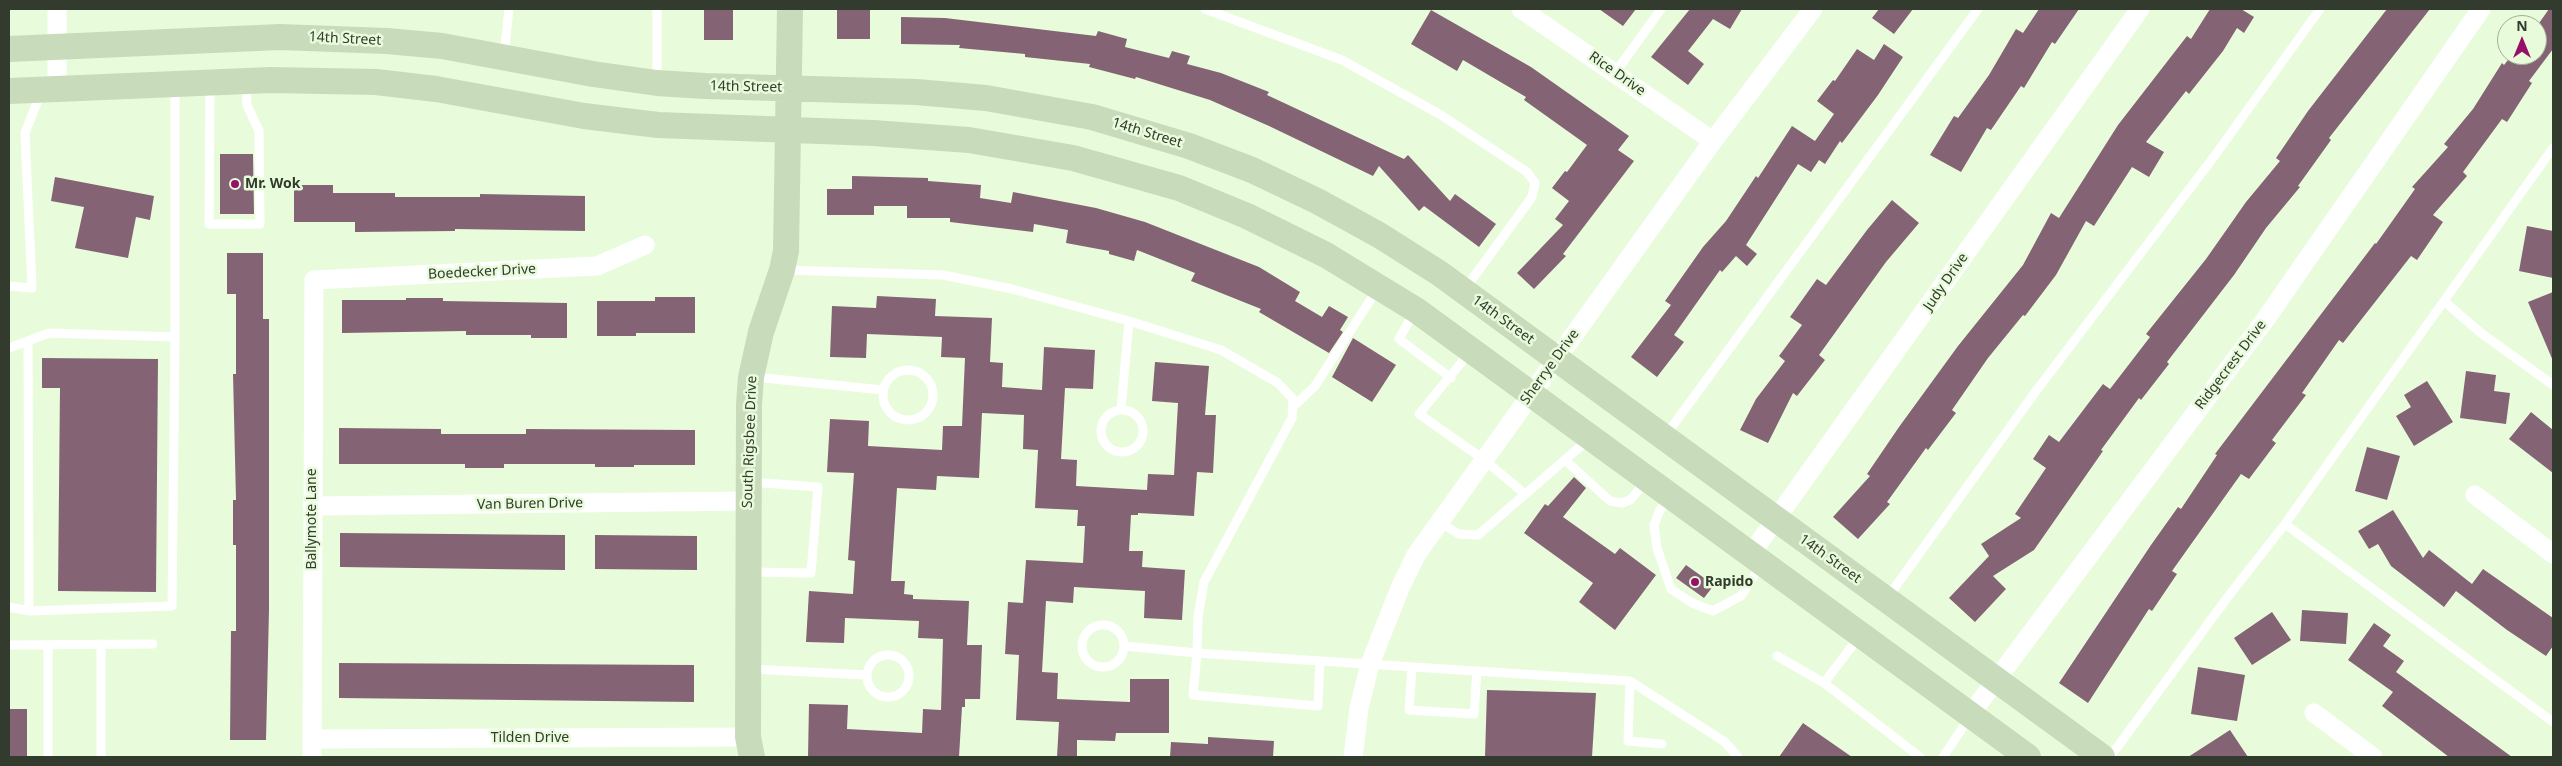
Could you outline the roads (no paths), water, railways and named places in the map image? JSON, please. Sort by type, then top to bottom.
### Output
[{"type":"main road","name":"South Rigsbee Drive","points":[[750,747],[748,491],[752,377],[761,332],[782,270],[787,231],[790,9]]},
{"type":"main road","name":"14th Street","points":[[9,48],[289,37],[332,37],[414,43],[504,57],[593,74],[657,83],[907,92],[986,98],[1056,109],[1123,125],[1220,157],[1310,197],[1379,235],[1464,291],[2102,757]]},
{"type":"main road","points":[[409,85],[414,43]]},
{"type":"main road","points":[[9,91],[246,81],[344,80],[409,85],[619,121],[702,128],[874,133],[969,140],[1036,150],[1107,166],[1179,188],[1248,216],[1326,255],[1380,286],[1416,310],[1472,349],[2028,757]]},
{"type":"street","points":[[49,90],[57,46],[57,9]]},
{"type":"street","name":"Rice Drive","points":[[1521,9],[1713,141]]},
{"type":"street","name":"Sherrye Drive","points":[[1353,757],[1359,708],[1370,664],[1400,588],[1416,555],[1713,141],[1813,9]]},
{"type":"street","name":"Judy Drive","points":[[1757,559],[1777,520],[2140,9]]},
{"type":"street","name":"Ridgecrest Drive","points":[[1970,715],[2265,320],[2481,9]]},
{"type":"street","name":"Boedecker Drive","points":[[314,280],[597,266],[645,245]]},
{"type":"street","name":"Ballymote Lane","points":[[312,748],[314,280]]},
{"type":"street","name":"Van Buren Drive","points":[[312,506],[748,491]]},
{"type":"street","points":[[2475,495],[2553,554]]},
{"type":"street","points":[[2314,713],[2373,757]]},
{"type":"street","name":"Tilden Drive","points":[[312,748],[750,747]]},
{"type":"lane","points":[[504,57],[509,9]]},
{"type":"lane","points":[[657,9],[657,83]]},
{"type":"lane","points":[[1205,9],[1342,60],[1441,115],[1527,172],[1535,183],[1532,197],[1464,291]]},
{"type":"lane","points":[[1615,73],[1661,9]]},
{"type":"lane","points":[[1665,438],[1978,9]]},
{"type":"lane","points":[[1886,600],[2036,390],[2214,158],[2320,9]]},
{"type":"lane","points":[[210,83],[209,224],[260,224],[259,131],[247,105],[246,81]]},
{"type":"lane","points":[[9,607],[29,611],[172,606],[175,84]]},
{"type":"lane","points":[[9,286],[32,288],[25,133],[49,90]]},
{"type":"lane","points":[[2110,757],[2284,524],[2427,322],[2445,302],[2553,148]]},
{"type":"lane","points":[[782,270],[943,274],[1012,289],[1129,321],[1221,350],[1278,383],[1294,399],[1292,418],[1204,582],[1198,617],[1193,694],[1318,706],[1320,661]]},
{"type":"lane","points":[[1293,407],[1315,386],[1380,286]]},
{"type":"lane","points":[[2445,302],[2481,333],[2553,386]]},
{"type":"lane","points":[[1416,310],[1399,340],[1450,378]]},
{"type":"lane","points":[[1121,409],[1129,321]]},
{"type":"lane","points":[[9,348],[50,333],[175,337]]},
{"type":"lane","points":[[28,341],[29,611]]},
{"type":"lane","points":[[1472,349],[1420,414],[1484,459],[1525,494]]},
{"type":"lane","points":[[908,370],[924,375],[930,382],[933,399],[931,406],[919,417],[904,420],[890,412],[885,405],[883,390],[892,375],[908,370]]},
{"type":"lane","points":[[752,377],[883,390]]},
{"type":"lane","points":[[1121,409],[1135,413],[1143,424],[1144,432],[1139,445],[1127,452],[1120,452],[1107,446],[1103,441],[1101,427],[1108,414],[1121,409]]},
{"type":"lane","points":[[1438,522],[1459,534],[1478,535],[1591,437]]},
{"type":"lane","points":[[1565,460],[1610,501],[1622,503],[1630,500],[1649,479]]},
{"type":"lane","points":[[748,491],[818,487],[811,573],[748,572]]},
{"type":"lane","points":[[1672,496],[1660,510],[1654,525],[1657,548],[1671,589],[1692,603],[1713,610],[1741,596],[1757,559]]},
{"type":"lane","points":[[2284,524],[2553,722]]},
{"type":"lane","points":[[1108,625],[1120,633],[1124,646],[1119,659],[1108,666],[1101,667],[1088,661],[1082,649],[1082,642],[1088,630],[1094,626],[1108,625]]},
{"type":"lane","points":[[1824,683],[1861,635]]},
{"type":"lane","points":[[101,644],[101,757]]},
{"type":"lane","points":[[9,645],[153,644]]},
{"type":"lane","points":[[48,645],[48,757]]},
{"type":"lane","points":[[1124,646],[1197,653],[1630,681],[1725,742],[1738,757]]},
{"type":"lane","points":[[891,656],[897,658],[907,667],[908,681],[901,693],[888,698],[875,693],[870,688],[867,675],[868,668],[877,658],[891,656]]},
{"type":"lane","points":[[1777,656],[1824,683],[1920,757]]},
{"type":"lane","points":[[1412,667],[1409,710],[1474,714],[1478,671]]},
{"type":"lane","points":[[748,669],[867,675]]},
{"type":"lane","points":[[1630,681],[1628,741],[1662,744]]},
{"type":"lane","points":[[1943,757],[1970,715]]},
{"type":"place","name":"Mr. Wok","points":[[235,184]]},
{"type":"place","name":"Rapido","points":[[1695,582]]}]
